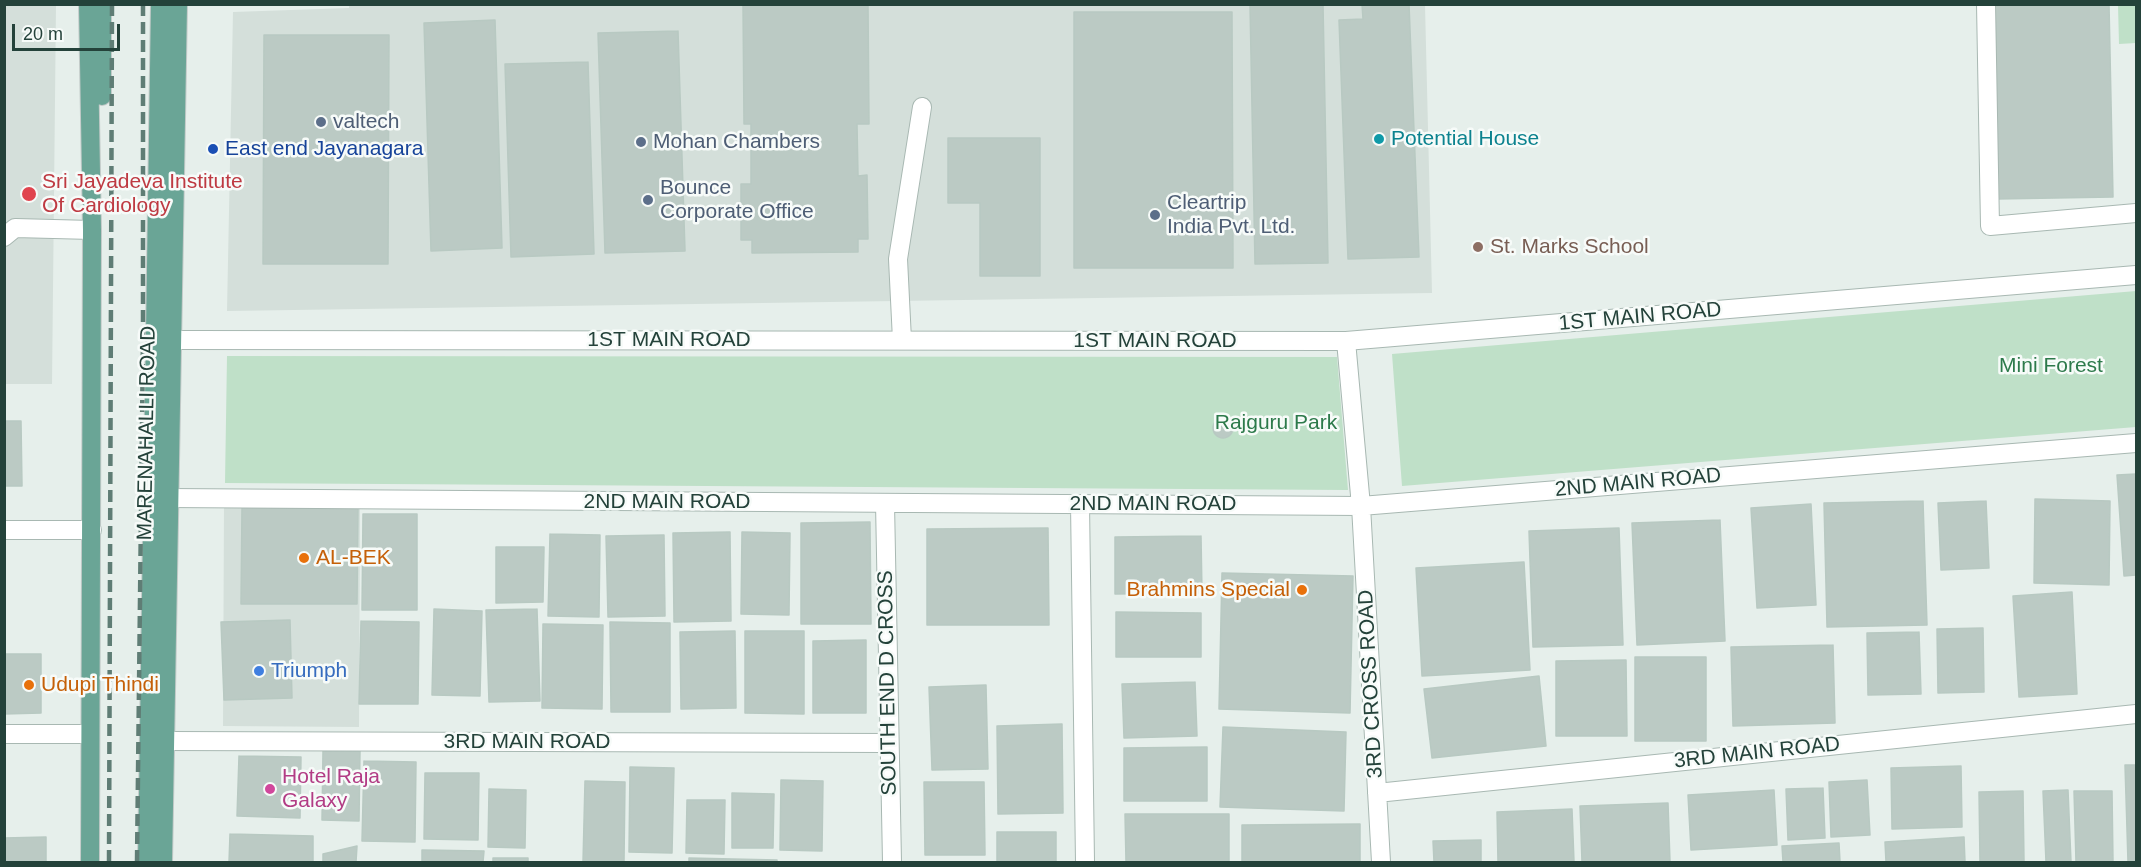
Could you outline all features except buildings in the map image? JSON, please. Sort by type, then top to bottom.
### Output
[{"type":"main road","points":[[88,4],[92,230],[90,862]]},
{"type":"main road","points":[[98,862],[96,735],[102,4]]},
{"type":"main road","points":[[147,862],[160,4]]},
{"type":"main road","name":"MARENAHALLI ROAD","points":[[162,862],[178,4]]},
{"type":"street","points":[[1986,4],[1990,226],[2136,213]]},
{"type":"street","points":[[902,340],[898,260],[922,107]]},
{"type":"street","points":[[8,228],[92,230]]},
{"type":"street","name":"1ST MAIN ROAD","points":[[171,340],[1346,341],[2136,275]]},
{"type":"street","name":"3RD CROSS ROAD","points":[[1346,341],[1361,506],[1381,862]]},
{"type":"street","name":"2ND MAIN ROAD","points":[[168,498],[1361,506],[2136,443]]},
{"type":"street","name":"SOUTH END D CROSS","points":[[885,503],[892,862]]},
{"type":"street","points":[[1080,504],[1085,862]]},
{"type":"street","points":[[4,530],[92,530]]},
{"type":"street","name":"3RD MAIN ROAD","points":[[1377,793],[2136,714]]},
{"type":"street","points":[[4,734],[90,734]]},
{"type":"street","name":"3RD MAIN ROAD","points":[[166,741],[889,743]]},
{"type":"shaded area","points":[[349,4],[1425,5],[1432,293],[227,311],[233,12],[349,8]]},
{"type":"shaded area","name":"Sri Jayadeva Institute Of Cardiology","points":[[5,5],[56,5],[52,384],[5,384]]},
{"type":"shaded area","points":[[224,503],[360,505],[359,727],[223,726]]},
{"type":"green space","points":[[2118,5],[2136,5],[2136,43],[2119,44]]},
{"type":"green space","name":"Mini Forest","points":[[2136,291],[2136,427],[1402,486],[1392,354]]},
{"type":"green space","name":"Rajguru Park","points":[[227,356],[1337,357],[1348,490],[225,483]]},
{"type":"railway","points":[[109,862],[112,4]]},
{"type":"railway","points":[[137,862],[143,338],[143,4]]},
{"type":"place","name":"valtech","points":[[321,122]]},
{"type":"place","name":"Potential House","points":[[1379,139]]},
{"type":"place","name":"Mohan Chambers","points":[[641,142]]},
{"type":"place","name":"East end Jayanagara","points":[[213,149]]},
{"type":"place","name":"Sri Jayadeva Institute Of Cardiology","points":[[29,194]]},
{"type":"place","name":"Bounce Corporate Office","points":[[648,200]]},
{"type":"place","name":"Cleartrip India Pvt. Ltd.","points":[[1155,215]]},
{"type":"place","name":"St. Marks School","points":[[1478,247]]},
{"type":"place","name":"AL-BEK","points":[[304,558]]},
{"type":"place","name":"Brahmins Special","points":[[1302,590]]},
{"type":"place","name":"Triumph","points":[[259,671]]},
{"type":"place","name":"Udupi Thindi","points":[[29,685]]},
{"type":"place","name":"Hotel Raja Galaxy","points":[[270,789]]}]
